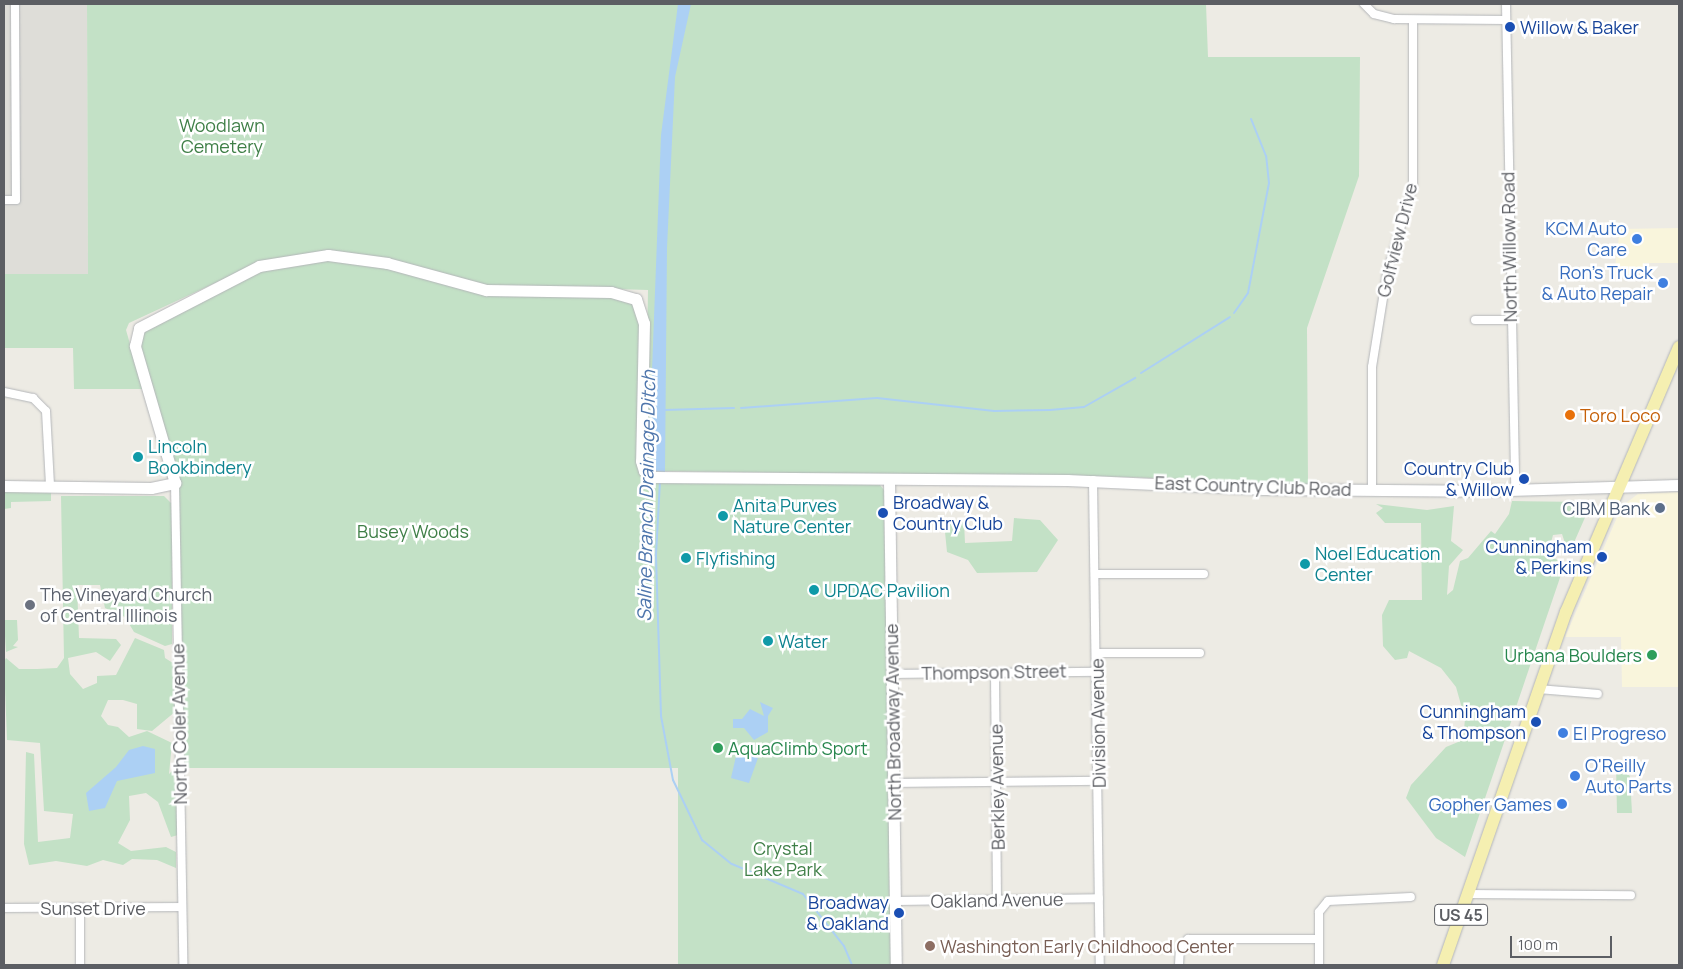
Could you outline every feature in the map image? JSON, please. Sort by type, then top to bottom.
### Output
[{"type":"main road","name":"US 45","points":[[1444,965],[1539,689],[1618,485],[1679,347]]},
{"type":"street","points":[[4,200],[16,200],[15,4]]},
{"type":"street","points":[[1364,4],[1381,17],[1413,20],[1506,20]]},
{"type":"street","name":"North Willow Road","points":[[1506,4],[1510,320],[1515,489]]},
{"type":"street","name":"Golfview Drive","points":[[1372,489],[1372,367],[1386,273],[1413,185],[1413,20]]},
{"type":"street","name":"North Coler Avenue","points":[[183,965],[175,483],[141,367],[136,339],[144,323],[259,266],[286,259],[359,258],[486,290],[623,293],[636,299],[644,314],[641,461],[647,474],[661,478]]},
{"type":"street","points":[[1475,320],[1510,320]]},
{"type":"street","points":[[4,392],[33,398],[46,411],[50,486]]},
{"type":"street","name":"East Country Club Road","points":[[661,478],[1093,480],[1372,489],[1515,489],[1679,485]]},
{"type":"street","name":"North Broadway Avenue","points":[[889,479],[896,965]]},
{"type":"street","name":"Division Avenue","points":[[1093,480],[1099,781],[1100,965]]},
{"type":"street","points":[[4,486],[151,488],[175,483]]},
{"type":"street","points":[[1096,574],[1204,574]]},
{"type":"street","points":[[1097,653],[1200,653]]},
{"type":"street","name":"Berkley Avenue","points":[[995,672],[998,901]]},
{"type":"street","name":"Thompson Street","points":[[892,674],[1097,672]]},
{"type":"street","points":[[1539,689],[1598,694]]},
{"type":"street","points":[[894,783],[1099,781]]},
{"type":"street","points":[[1468,894],[1631,895]]},
{"type":"street","points":[[1319,965],[1318,939],[1323,904],[1334,899],[1411,897]]},
{"type":"street","name":"Oakland Avenue","points":[[896,901],[998,901],[1099,898]]},
{"type":"street","points":[[80,907],[80,965]]},
{"type":"street","name":"Sunset Drive","points":[[4,908],[182,908]]},
{"type":"street","points":[[1179,965],[1180,948],[1188,940],[1318,939]]},
{"type":"shaded area","points":[[87,4],[88,274],[4,274],[4,5]]},
{"type":"shaded area","points":[[1679,228],[1679,263],[1644,263],[1644,274],[1614,274],[1620,229]]},
{"type":"shaded area","points":[[1679,492],[1679,687],[1622,687],[1621,637],[1565,637],[1622,506],[1638,494]]},
{"type":"green space","name":"Woodlawn Cemetery","points":[[87,4],[1206,4],[1208,57],[1360,57],[1359,176],[1307,328],[1308,485],[1128,477],[653,471],[645,462],[648,290],[485,285],[323,252],[256,264],[129,323],[126,330],[143,389],[74,389],[73,348],[4,348],[4,274],[88,274]]},
{"type":"green space","name":"Busey Woods","points":[[328,255],[466,285],[587,292],[640,304],[644,471],[880,485],[884,490],[891,965],[678,965],[678,768],[180,768],[175,483],[141,367],[139,328],[240,275]]},
{"type":"green space","points":[[4,490],[51,490],[51,501],[11,502],[11,508],[4,509]]},
{"type":"green space","points":[[61,496],[164,496],[172,504],[172,644],[165,646],[134,632],[125,617],[105,608],[100,585],[77,585],[79,638],[116,639],[121,645],[110,661],[96,652],[68,658],[70,674],[83,689],[97,683],[97,676],[116,675],[135,638],[164,650],[165,658],[176,665],[176,711],[152,731],[137,729],[137,704],[123,700],[108,700],[101,716],[108,725],[118,727],[129,737],[147,731],[172,743],[169,774],[174,769],[177,777],[178,835],[171,837],[158,802],[146,793],[129,796],[130,820],[118,843],[131,851],[166,847],[176,852],[176,868],[157,860],[132,859],[123,865],[103,860],[87,866],[56,861],[29,865],[24,844],[26,752],[34,754],[38,842],[70,838],[73,814],[44,811],[40,743],[7,740],[4,662],[6,658],[19,669],[57,668],[64,658]]},
{"type":"green space","points":[[1512,501],[1588,503],[1587,513],[1572,547],[1566,546],[1562,534],[1553,535],[1549,550],[1553,558],[1565,563],[1465,857],[1436,838],[1406,798],[1411,785],[1446,747],[1463,740],[1465,719],[1456,687],[1441,668],[1409,651],[1407,658],[1395,660],[1383,646],[1382,615],[1389,600],[1422,600],[1421,523],[1385,523],[1376,513],[1383,508],[1376,504],[1427,510],[1454,506],[1451,541],[1463,550],[1449,566],[1447,595],[1453,590],[1460,561],[1468,558],[1491,531],[1495,534],[1509,514]]},
{"type":"green space","points":[[1014,518],[1040,520],[1058,540],[1037,572],[977,573],[968,560],[947,552],[944,522],[964,522],[965,543],[1012,541]]},
{"type":"green space","points":[[4,620],[17,620],[18,640],[13,646],[18,647],[6,652]]},
{"type":"green space","points":[[1616,764],[1624,764],[1630,777],[1632,813],[1617,813]]},
{"type":"water","points":[[678,4],[691,4],[675,77],[667,248],[665,472],[653,471],[651,396],[661,135]]},
{"type":"water","points":[[760,702],[773,708],[768,716],[768,732],[754,740],[744,728],[733,728],[733,719],[742,719],[750,709],[764,716]]},
{"type":"water","points":[[143,746],[155,749],[155,773],[117,781],[105,808],[89,811],[86,793],[116,767],[129,750]]},
{"type":"water","points":[[737,752],[758,758],[749,783],[731,778]]},
{"type":"waterway","points":[[1234,313],[1248,293],[1269,183],[1266,156],[1251,119]]},
{"type":"waterway","points":[[1141,373],[1230,317]]},
{"type":"waterway","points":[[741,408],[877,398],[994,411],[1050,410],[1084,407],[1135,378]]},
{"type":"waterway","points":[[664,410],[734,408]]},
{"type":"waterway","name":"Saline Branch Drainage Ditch","points":[[660,481],[656,556],[661,716],[673,780],[702,840],[732,864],[803,894],[844,946],[852,965]]},
{"type":"place","name":"Willow & Baker","points":[[1510,27]]},
{"type":"place","name":"KCM Auto Care","points":[[1637,239]]},
{"type":"place","name":"Ron's Truck & Auto Repair","points":[[1663,283]]},
{"type":"place","name":"Toro Loco","points":[[1570,415]]},
{"type":"place","name":"Lincoln Bookbindery","points":[[138,457]]},
{"type":"place","name":"Country Club & Willow","points":[[1524,479]]},
{"type":"place","name":"CIBM Bank","points":[[1660,508]]},
{"type":"place","name":"Broadway & Country Club","points":[[883,513]]},
{"type":"place","name":"Anita Purves Nature Center","points":[[723,516]]},
{"type":"place","name":"Cunningham & Perkins","points":[[1602,557]]},
{"type":"place","name":"Flyfishing","points":[[686,558]]},
{"type":"place","name":"Noel Education Center","points":[[1305,564]]},
{"type":"place","name":"UPDAC Pavilion","points":[[814,590]]},
{"type":"place","name":"The Vineyard Church of Central Illinois","points":[[30,605]]},
{"type":"place","name":"Water","points":[[768,641]]},
{"type":"place","name":"Urbana Boulders","points":[[1652,655]]},
{"type":"place","name":"Cunningham & Thompson","points":[[1536,722]]},
{"type":"place","name":"El Progreso","points":[[1563,733]]},
{"type":"place","name":"AquaClimb Sport","points":[[718,748]]},
{"type":"place","name":"O'Reilly Auto Parts","points":[[1575,776]]},
{"type":"place","name":"Gopher Games","points":[[1562,804]]},
{"type":"place","name":"Broadway & Oakland","points":[[899,913]]},
{"type":"place","name":"Washington Early Childhood Center","points":[[930,946]]},
{"type":"park label","name":"Crystal Lake Park","points":[[783,860]]}]
